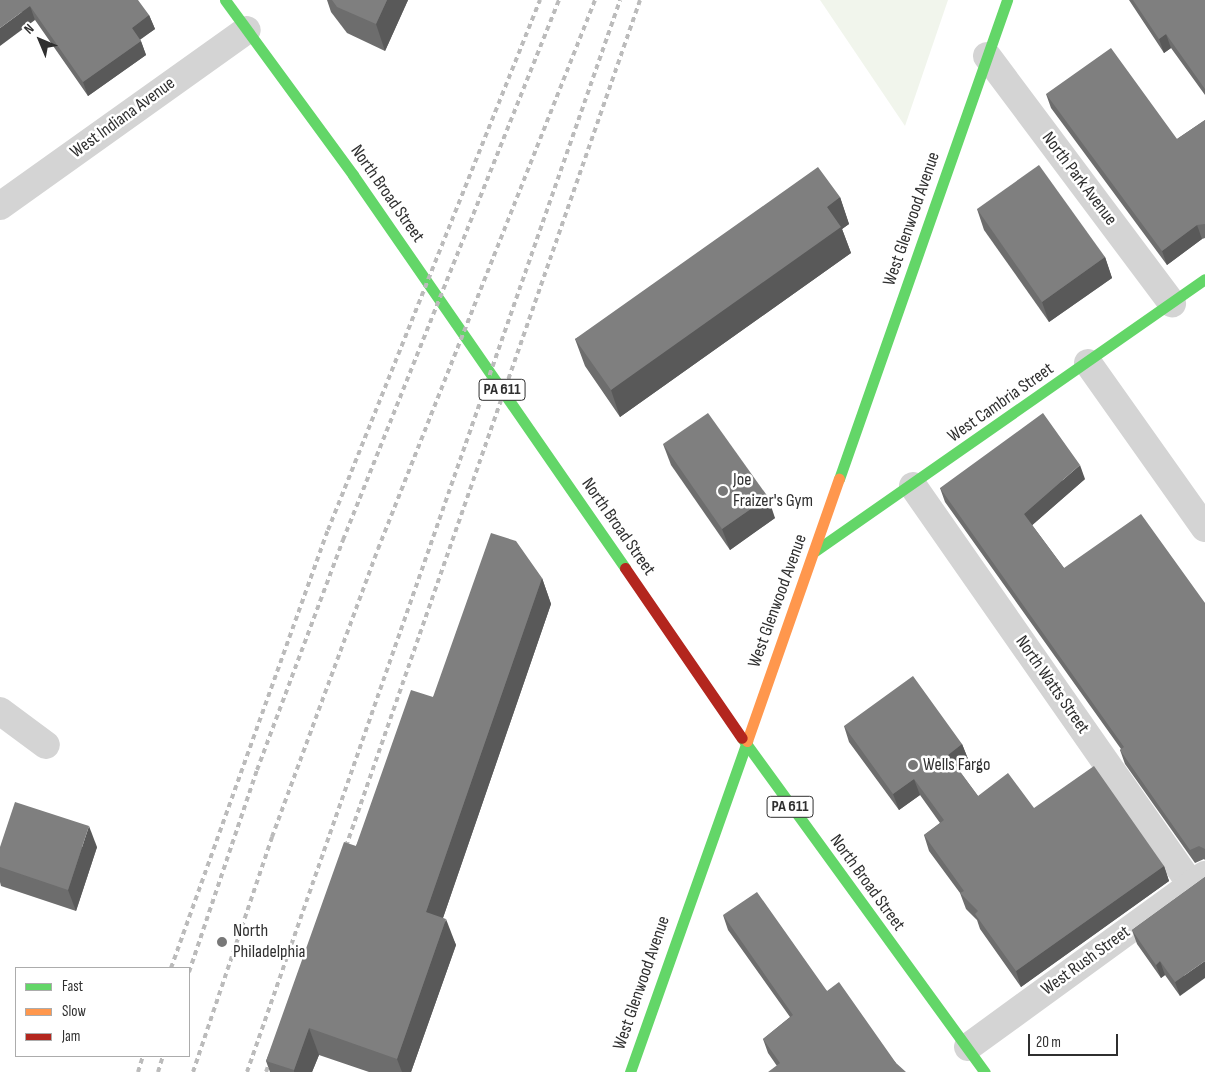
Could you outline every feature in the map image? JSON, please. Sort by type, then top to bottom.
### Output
[{"type":"main road","name":"North Broad Street","points":[[225,0],[352,175],[745,743],[985,1072]]},
{"type":"main road","name":"West Glenwood Avenue","points":[[630,1072],[745,743],[815,552],[1007,0]]},
{"type":"main road","name":"West Cambria Street","points":[[815,552],[913,486],[1205,279]]},
{"type":"street","name":"West Indiana Avenue","points":[[0,206],[247,30]]},
{"type":"street","name":"North Park Avenue","points":[[987,56],[1172,303]]},
{"type":"street","points":[[1088,363],[1205,528]]},
{"type":"street","name":"North Watts Street","points":[[913,486],[1198,880]]},
{"type":"street","points":[[0,712],[46,745]]},
{"type":"street","name":"West Rush Street","points":[[968,1047],[1198,880]]},
{"type":"shaded area","points":[[820,0],[948,0],[905,126]]},
{"type":"building","points":[[0,0],[138,0],[149,15],[132,28],[141,41],[83,82],[30,6],[0,28]]},
{"type":"building","points":[[332,0],[387,0],[376,24],[337,7]]},
{"type":"building","points":[[1133,0],[1205,0],[1205,89],[1166,34],[1159,39]]},
{"type":"building","points":[[1111,48],[1177,139],[1205,120],[1205,224],[1197,225],[1162,251],[1046,94]]},
{"type":"building","points":[[1039,165],[1105,257],[1042,302],[977,209]]},
{"type":"building","points":[[818,167],[840,197],[827,207],[841,227],[611,390],[575,339]]},
{"type":"building","name":"Joe Fraizer's Gym","points":[[708,413],[768,497],[722,529],[663,444]]},
{"type":"building","points":[[1043,413],[1080,465],[1024,514],[1064,568],[1141,514],[1205,603],[1205,849],[1199,846],[1190,850],[1120,750],[1124,747],[940,488]]},
{"type":"building","points":[[491,533],[516,541],[542,578],[426,912],[446,919],[397,1059],[309,1028],[294,1070],[266,1061],[344,842],[356,846],[411,690],[433,697]]},
{"type":"building","points":[[913,676],[962,744],[948,755],[978,796],[1008,773],[1034,808],[1094,766],[1164,866],[1016,971],[975,914],[978,911],[960,893],[964,891],[924,835],[944,820],[914,779],[893,794],[844,726]]},
{"type":"building","points":[[15,802],[89,826],[68,890],[0,867],[0,847]]},
{"type":"building","points":[[1205,877],[1205,961],[1175,982],[1160,961],[1156,965],[1132,930]]},
{"type":"building","points":[[757,892],[827,991],[839,982],[896,1063],[906,1072],[768,1072],[780,1063],[763,1039],[793,1015],[723,915]]},
{"type":"railway","points":[[171,967],[328,530],[540,0]]},
{"type":"railway","points":[[190,969],[257,770],[343,540],[559,0]]},
{"type":"railway","points":[[193,1072],[272,837],[378,549],[595,0]]},
{"type":"railway","points":[[247,1072],[620,0]]},
{"type":"railway","points":[[343,855],[640,0]]},
{"type":"railway","points":[[266,1072],[273,1053]]},
{"type":"railway","points":[[138,1072],[143,1057]]},
{"type":"railway","points":[[158,1072],[163,1057]]},
{"type":"traffic: fast","points":[[225,0],[353,175],[625,568]]},
{"type":"traffic: fast","points":[[839,479],[1007,0]]},
{"type":"traffic: fast","points":[[815,551],[1205,279]]},
{"type":"traffic: fast","points":[[742,738],[985,1072]]},
{"type":"traffic: fast","points":[[630,1072],[747,741]]},
{"type":"traffic: slow","points":[[747,741],[839,479]]},
{"type":"traffic: jam","points":[[625,568],[742,738]]},
{"type":"place","name":"Joe Fraizer's Gym","points":[[723,491]]},
{"type":"place","name":"Wells Fargo","points":[[913,765]]},
{"type":"place","name":"North Philadelphia","points":[[222,942]]}]
